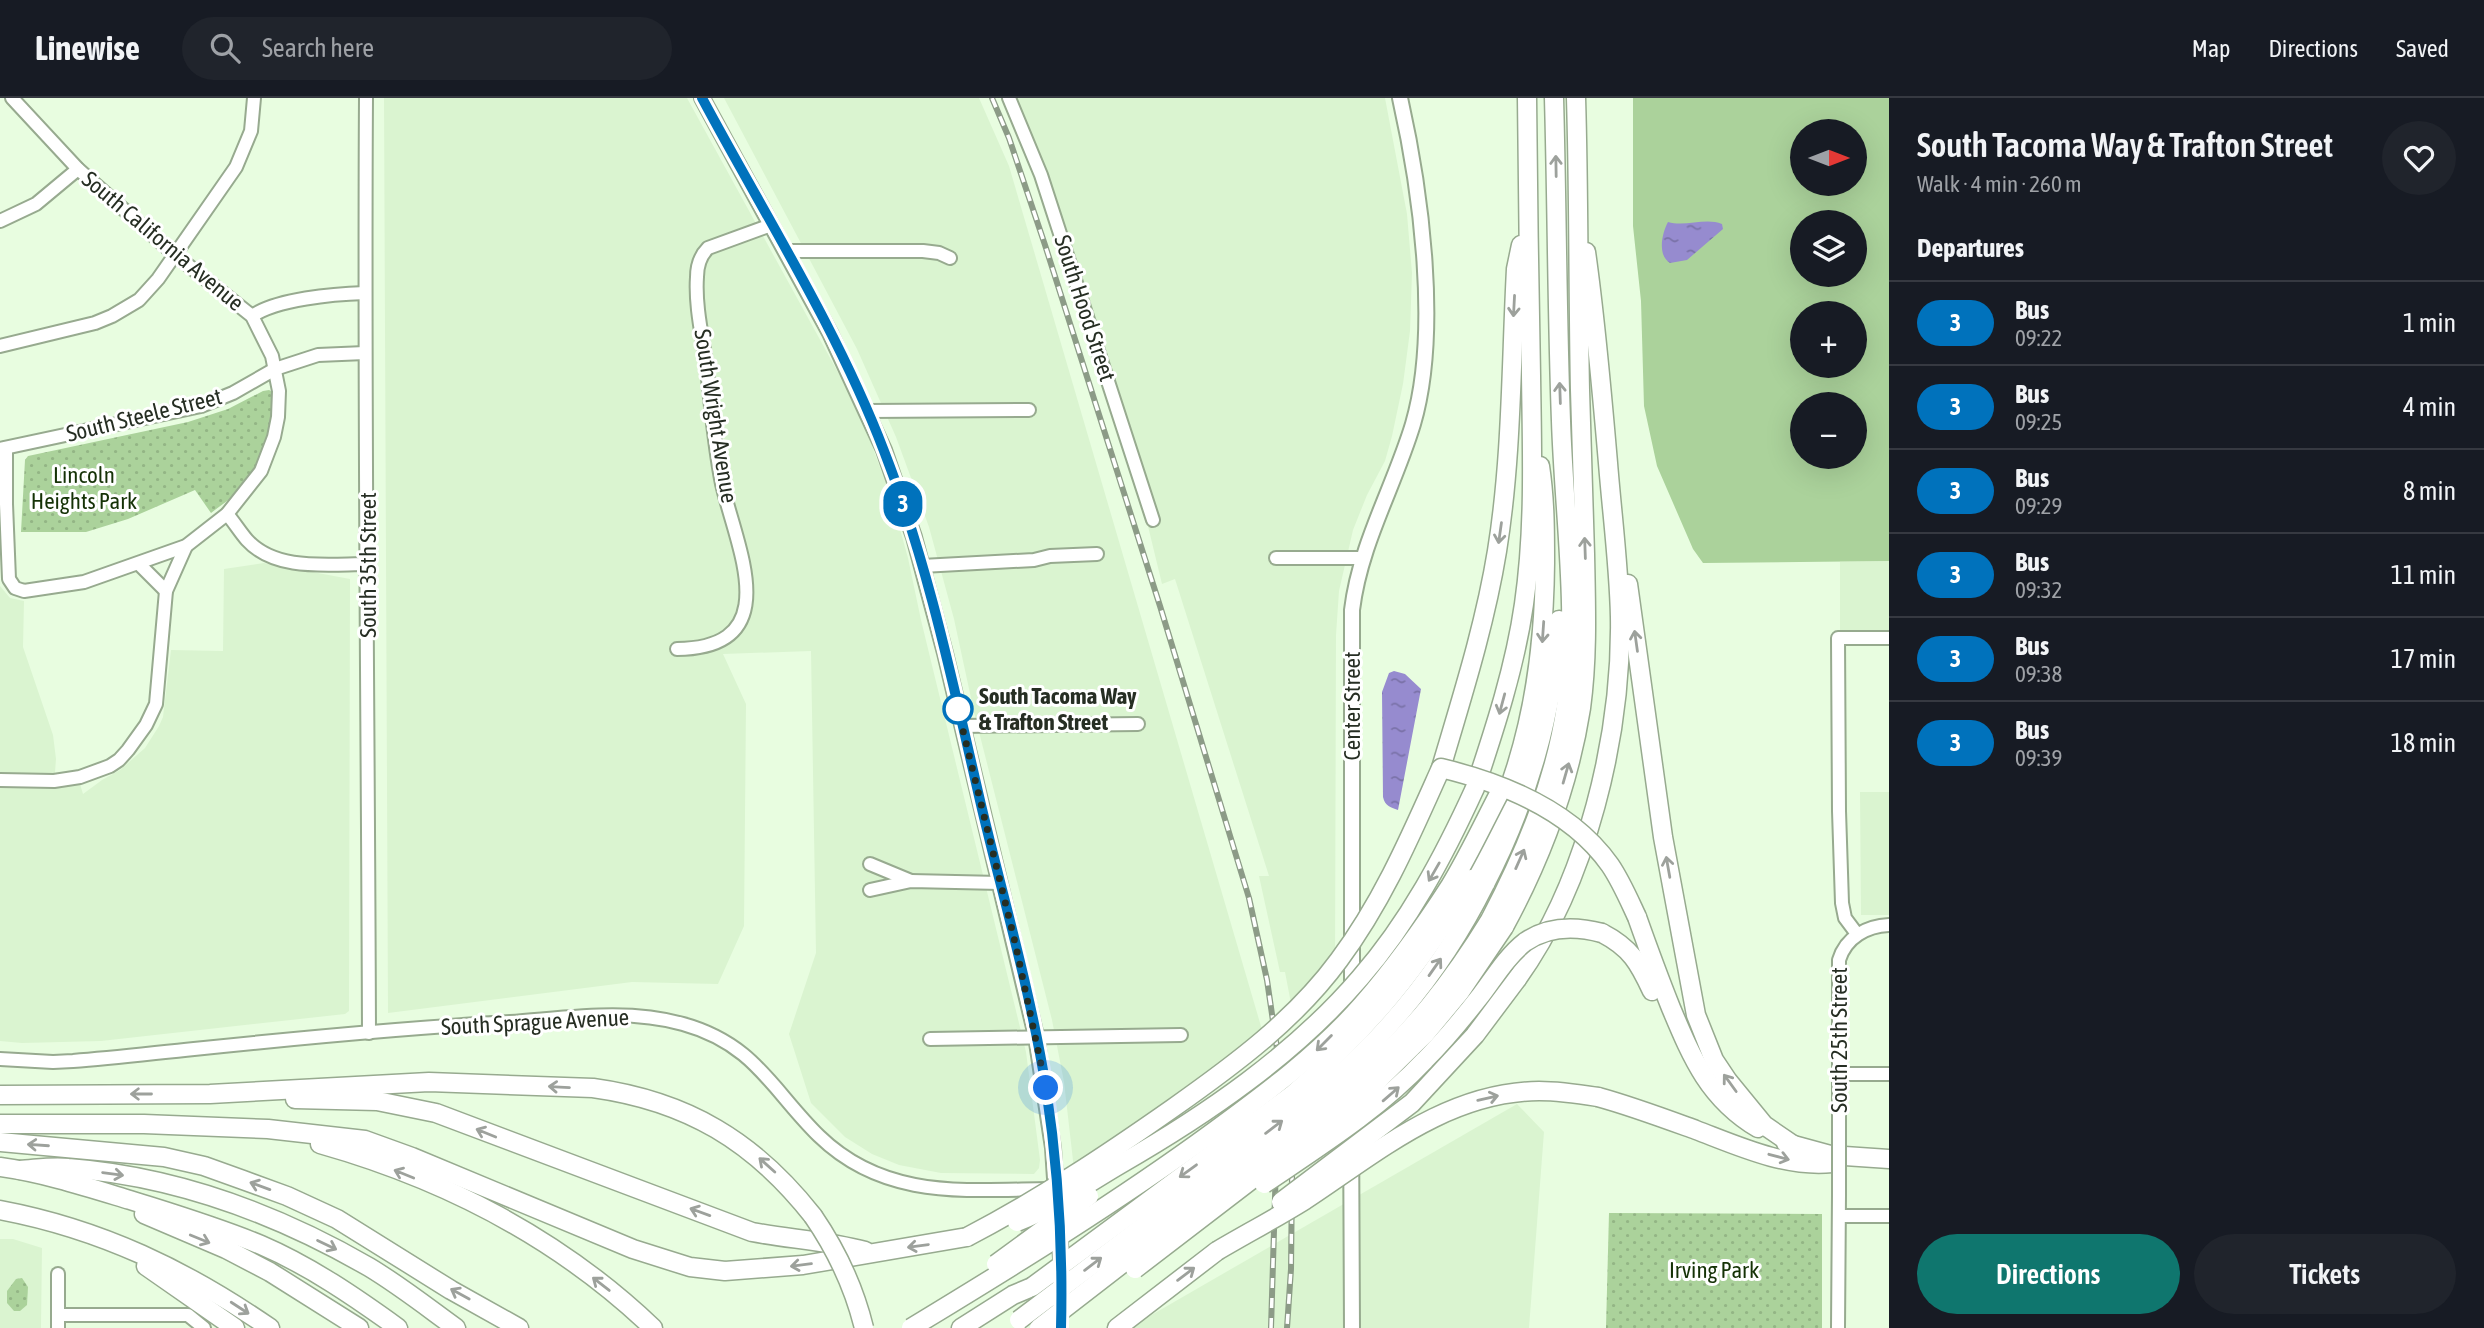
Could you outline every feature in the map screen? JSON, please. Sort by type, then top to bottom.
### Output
[{"type":"highway","points":[[909,1328],[1266,1066],[1336,1005],[1362,977],[1386,944],[1447,850],[1475,788],[1502,705],[1524,604],[1531,530],[1532,418],[1527,98]]},
{"type":"highway","points":[[1056,1328],[1366,1092],[1426,1033],[1460,992],[1497,923],[1510,881],[1539,812],[1566,706],[1570,610],[1566,481],[1561,425],[1554,98]]},
{"type":"highway","points":[[1039,1328],[1357,1083],[1438,998],[1531,875],[1575,742],[1587,629],[1577,278],[1579,200],[1576,98]]},
{"type":"highway","points":[[1579,200],[1602,396],[1663,837],[1696,1015],[1714,1060],[1728,1081],[1764,1125],[1796,1147]]},
{"type":"highway","points":[[967,1237],[1022,1208],[1095,1163],[1243,1057],[1275,1030],[1337,962],[1373,910],[1395,871],[1441,768],[1489,593],[1499,540],[1507,465],[1516,269],[1528,214]]},
{"type":"highway","points":[[1117,1328],[1412,1103],[1475,1035],[1530,961],[1557,914],[1598,794],[1612,728],[1619,666],[1620,617],[1602,396]]},
{"type":"highway","points":[[1014,1324],[1304,1104],[1362,1054],[1425,981],[1460,930],[1506,800],[1528,726],[1538,677],[1544,607],[1545,497],[1532,418]]},
{"type":"highway","points":[[981,1328],[1319,1072],[1373,1018],[1415,968],[1508,836],[1530,776],[1548,702],[1558,632],[1558,482],[1561,425]]},
{"type":"highway","points":[[1441,768],[1467,774],[1502,788],[1567,821],[1590,841],[1609,864],[1637,918],[1693,1060],[1723,1100],[1752,1125],[1796,1147],[1829,1155],[1880,1159]]},
{"type":"highway","points":[[909,1328],[1011,1267],[1171,1163],[1254,1103],[1317,1051],[1360,1007],[1400,958],[1450,885],[1502,788]]},
{"type":"highway","points":[[1192,1226],[1217,1216],[1381,1102],[1404,1082],[1452,1031],[1511,956],[1525,943],[1539,935],[1572,927],[1602,933],[1624,946],[1637,961],[1685,1063],[1702,1087],[1723,1100]]},
{"type":"highway","points":[[209,1094],[429,1082],[593,1088],[632,1095],[675,1108],[741,1143],[779,1176],[813,1216],[843,1267],[864,1328]]},
{"type":"highway","points":[[1217,1251],[1303,1201],[1395,1138],[1462,1105],[1512,1093],[1539,1091],[1598,1097],[1636,1107],[1740,1147],[1783,1159],[1826,1163],[1880,1159]]},
{"type":"highway","points":[[3,1094],[209,1094],[376,1101],[436,1113],[534,1152],[752,1231],[788,1239],[844,1245],[868,1252]]},
{"type":"highway","points":[[0,1125],[144,1124],[268,1129],[365,1140],[633,1249],[690,1267],[725,1270],[828,1261],[967,1237],[1000,1228],[1051,1206],[1172,1135]]},
{"type":"highway","points":[[268,1129],[342,1150],[480,1205],[563,1254],[653,1328]]},
{"type":"highway","points":[[0,1142],[164,1157],[204,1166],[287,1196],[337,1219],[519,1328]]},
{"type":"highway","points":[[0,1167],[94,1189],[206,1224],[263,1246],[307,1268],[398,1328]]},
{"type":"highway","points":[[20,1170],[66,1167],[136,1178],[194,1191],[243,1207],[290,1226],[370,1268],[456,1328]]},
{"type":"highway","points":[[94,1189],[270,1272],[359,1328]]},
{"type":"highway","points":[[0,1210],[44,1218],[92,1233],[173,1268],[203,1284],[270,1328]]},
{"type":"highway","points":[[92,1233],[163,1277],[235,1328]]},
{"type":"highway","points":[[961,1328],[1013,1295],[1032,1287]]},
{"type":"main road","points":[[702,98],[830,333],[867,411],[904,506],[922,566],[1036,1036],[1054,1148],[1062,1282],[1061,1328]]},
{"type":"main road","name":"Center Street","points":[[1352,1328],[1353,610],[1357,579],[1413,423],[1423,379],[1425,320],[1420,218],[1400,98]]},
{"type":"street","name":"South California Avenue","points":[[12,98],[78,169],[174,254],[252,316],[267,344],[279,391],[278,417],[274,437],[261,471],[227,514],[186,546]]},
{"type":"street","points":[[0,346],[95,323],[139,300],[198,225],[244,150],[251,131],[254,98]]},
{"type":"street","name":"South 35th Street","points":[[366,98],[369,1033]]},
{"type":"street","name":"South Hood Street","points":[[1009,98],[1041,176],[1153,520]]},
{"type":"street","points":[[0,221],[36,204],[78,169]]},
{"type":"street","name":"South Wright Avenue","points":[[677,649],[705,648],[728,636],[741,617],[746,592],[744,559],[719,464],[697,298],[698,264],[708,248],[771,225]]},
{"type":"street","points":[[786,251],[916,250],[939,253],[950,258]]},
{"type":"street","points":[[252,316],[261,310],[326,294],[365,293]]},
{"type":"street","name":"South Steele Street","points":[[3,449],[201,406],[233,393],[275,369],[318,355],[365,353]]},
{"type":"street","points":[[867,411],[1029,410]]},
{"type":"street","points":[[3,449],[8,572],[11,585],[15,589],[33,590],[84,582],[186,546]]},
{"type":"street","points":[[227,514],[247,541],[273,558],[303,563],[368,564]]},
{"type":"street","points":[[0,780],[80,777],[104,769],[122,758],[146,725],[156,704],[166,591],[186,546]]},
{"type":"street","points":[[922,566],[1097,554]]},
{"type":"street","points":[[1276,558],[1364,558]]},
{"type":"street","points":[[139,564],[166,591]]},
{"type":"street","name":"South 25th Street","points":[[1838,1328],[1838,967],[1841,954],[1857,934],[1845,918],[1843,903],[1839,811],[1838,638],[1889,638]]},
{"type":"street","points":[[962,726],[1138,724]]},
{"type":"street","points":[[870,864],[911,881]]},
{"type":"street","points":[[870,890],[911,881],[1000,883]]},
{"type":"street","points":[[1857,934],[1874,926],[1889,925]]},
{"type":"street","name":"South Sprague Avenue","points":[[0,1059],[53,1062],[88,1060],[369,1033],[615,1015],[668,1020],[712,1035],[752,1060],[820,1137],[849,1159],[875,1173],[932,1189],[1056,1189]]},
{"type":"street","points":[[930,1039],[1181,1035]]},
{"type":"street","points":[[1838,1074],[1889,1074]]},
{"type":"street","points":[[1839,1216],[1889,1216]]},
{"type":"street","points":[[58,1274],[58,1322],[188,1315],[204,1328]]},
{"type":"shaded area","points":[[384,98],[687,98],[840,376],[868,435],[891,497],[908,558],[1026,1052],[1040,1160],[1039,1168],[1034,1174],[941,1173],[899,1165],[872,1154],[845,1137],[811,1103],[789,1034],[816,953],[811,651],[723,654],[746,704],[744,926],[718,984],[632,982],[388,1013]]},
{"type":"shaded area","points":[[724,98],[979,98],[1009,166],[1265,1040],[1074,1169],[1064,1082],[1052,1020],[929,527],[896,437],[857,349]]},
{"type":"shaded area","points":[[1002,98],[1385,98],[1407,214],[1412,273],[1410,331],[1392,436],[1385,461],[1353,530],[1339,591],[1336,635],[1335,970],[1294,1019],[1285,972],[1280,972],[1259,876],[1269,876],[1175,579],[1162,584],[1147,522],[1051,217]]},
{"type":"shaded area","points":[[1889,561],[1889,642],[1840,642],[1840,562]]},
{"type":"shaded area","points":[[264,563],[350,579],[349,1011],[345,1014],[101,1041],[0,1041],[0,586],[10,598],[24,601],[23,647],[53,735],[56,759],[54,785],[80,784],[83,794],[120,770],[145,748],[159,726],[163,717],[171,650],[223,651],[224,569]]},
{"type":"shaded area","points":[[1860,792],[1889,792],[1889,915],[1861,915]]},
{"type":"shaded area","points":[[1517,1104],[1544,1132],[1529,1328],[1129,1328]]},
{"type":"shaded area","points":[[0,1239],[13,1239],[42,1248],[41,1328],[0,1328]]},
{"type":"green space","points":[[1633,98],[1889,98],[1889,561],[1703,563],[1693,549],[1657,466],[1644,406],[1641,301],[1633,226]]},
{"type":"green space","name":"Lincoln Heights Park","points":[[269,390],[275,393],[271,432],[258,469],[242,489],[211,513],[195,490],[128,519],[86,532],[21,532],[25,460],[28,456],[188,422],[228,409]]},
{"type":"green space","name":"Irving Park","points":[[1609,1213],[1822,1214],[1822,1328],[1606,1328]]},
{"type":"green space","points":[[22,1278],[28,1287],[27,1305],[20,1311],[14,1311],[7,1303],[7,1291],[16,1279]]},
{"type":"water","points":[[1668,222],[1716,222],[1722,224],[1723,229],[1687,260],[1670,263],[1663,255],[1662,249]]},
{"type":"water","points":[[1394,671],[1405,674],[1421,689],[1398,810],[1390,807],[1383,797],[1382,692],[1389,673]]},
{"type":"railway","points":[[992,98],[1009,138],[1045,245],[1160,606],[1249,898],[1267,980],[1287,1117],[1292,1177],[1287,1328]]},
{"type":"railway","points":[[1271,1328],[1277,1132],[1275,1103]]},
{"type":"bus line","name":"3","points":[[702,98],[830,333],[884,450],[914,537],[1015,942],[1046,1088],[1054,1148],[1061,1247],[1061,1328]]},
{"type":"place","name":"South Tacoma Way & Trafton Street","points":[[958,709]]},
{"type":"route","points":[[958,709],[956,702],[1015,942],[1046,1088]]}]
